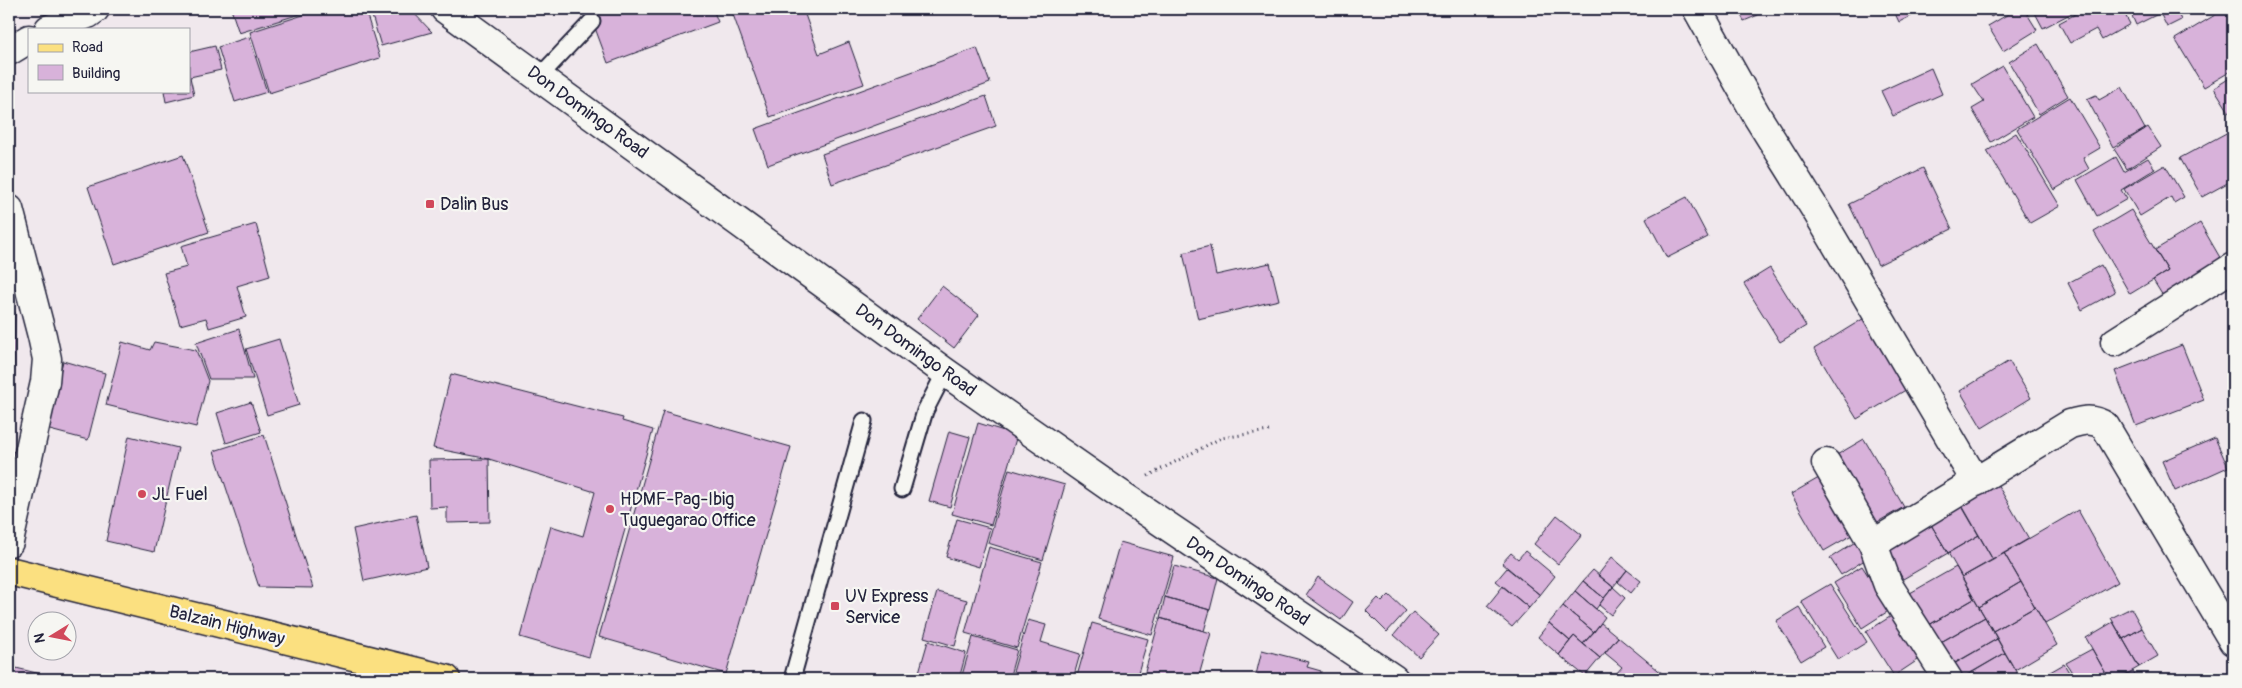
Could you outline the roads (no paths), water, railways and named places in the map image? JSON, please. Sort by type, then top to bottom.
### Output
[{"type":"main road","name":"Balzain Highway","points":[[9,570],[446,679]]},
{"type":"street","points":[[52,28],[88,14],[95,9]]},
{"type":"street","points":[[1697,9],[1757,116],[1817,212],[1976,482]]},
{"type":"street","name":"Don Domingo Road","points":[[455,11],[539,77],[945,372],[1117,492],[1394,679]]},
{"type":"street","points":[[9,50],[28,40]]},
{"type":"street","points":[[9,209],[47,360],[45,382],[9,542]]},
{"type":"street","points":[[2114,342],[2233,267]]},
{"type":"street","points":[[1873,544],[2070,424],[2090,419],[2106,426],[2233,641]]},
{"type":"street","points":[[1826,463],[1873,544],[1888,585],[1948,679]]},
{"type":"lane","points":[[539,77],[592,21]]},
{"type":"lane","points":[[902,489],[925,411],[945,372]]},
{"type":"lane","points":[[792,679],[864,421]]},
{"type":"place","name":"Dalin Bus","points":[[430,204]]},
{"type":"place","name":"JL Fuel","points":[[142,494]]},
{"type":"place","name":"HDMF-Pag-Ibig Tuguegarao Office","points":[[610,509]]},
{"type":"place","name":"UV Express Service","points":[[835,606]]}]
